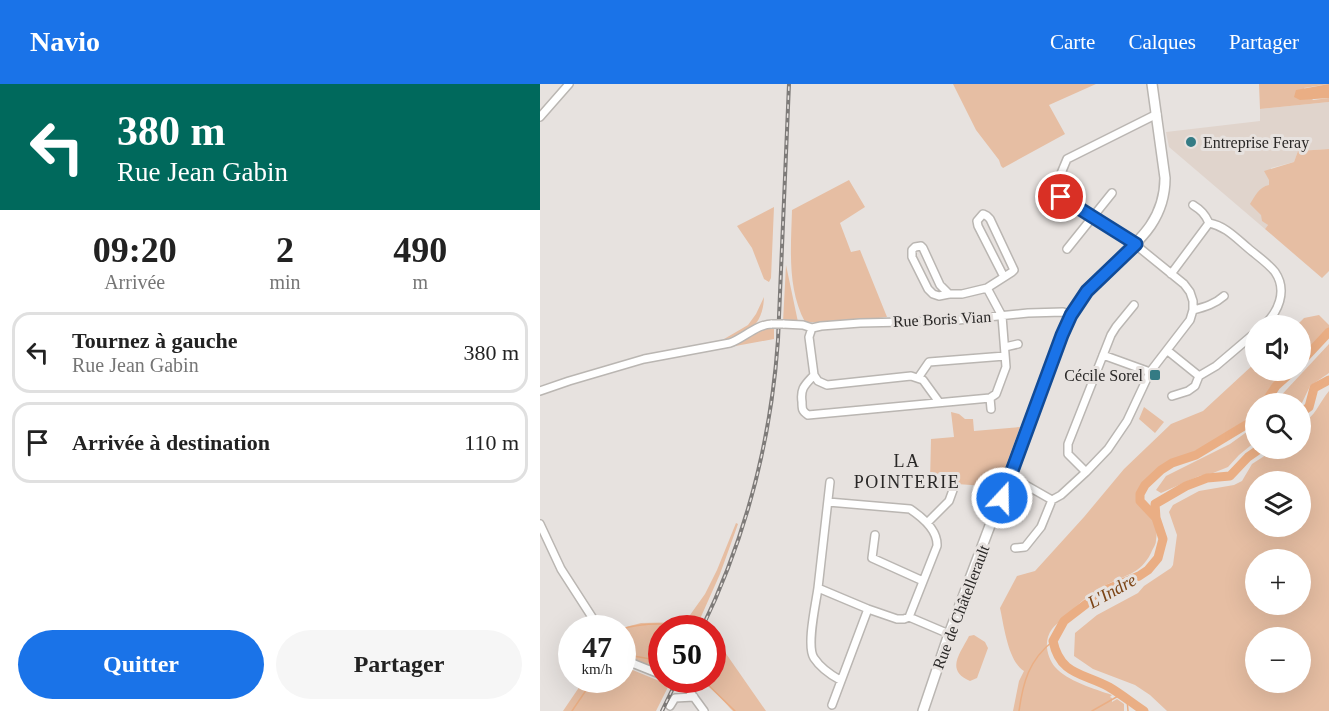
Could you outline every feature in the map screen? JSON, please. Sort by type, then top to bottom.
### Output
[{"type":"main road","name":"Rue de Châtellerault","points":[[924,711],[949,634],[1071,315],[1087,291],[1136,244],[1154,221],[1163,200],[1164,165],[1152,84]]},
{"type":"street","points":[[540,117],[569,84]]},
{"type":"street","points":[[1015,548],[1024,547],[1041,527],[1052,500],[1086,472],[1118,436],[1150,372],[1190,320],[1193,301],[1190,292],[1171,273],[1136,244],[1058,194],[1057,183],[1067,159],[1157,114]]},
{"type":"street","points":[[1067,249],[1112,193]]},
{"type":"street","points":[[1193,205],[1201,210],[1209,223],[1225,228],[1276,273],[1281,288],[1280,305],[1274,315]]},
{"type":"street","points":[[949,294],[940,285],[923,248],[915,247],[912,250],[912,257],[928,289],[933,294],[939,296],[962,294],[987,288],[1004,277],[1014,270],[990,219],[983,214],[977,221],[978,226],[1004,277]]},
{"type":"street","points":[[1171,273],[1209,223]]},
{"type":"street","points":[[814,375],[801,393],[802,410],[808,415],[990,398],[996,394],[1006,367],[1002,316],[987,288]]},
{"type":"street","points":[[1193,310],[1218,301],[1224,296]]},
{"type":"street","points":[[1086,472],[1068,454],[1068,444],[1116,327],[1134,305]]},
{"type":"street","name":"Rue Boris Vian","points":[[540,391],[577,378],[657,356],[730,343],[763,325],[803,325],[812,328],[860,323],[948,321],[1052,312],[1071,315]]},
{"type":"street","points":[[812,328],[809,337],[814,375],[818,381],[826,385],[911,375],[923,380],[939,402]]},
{"type":"street","points":[[1172,396],[1195,386],[1199,376],[1216,366],[1245,341]]},
{"type":"street","points":[[1005,346],[1018,344]]},
{"type":"street","points":[[1168,351],[1199,376]]},
{"type":"street","points":[[1103,355],[1150,372]]},
{"type":"street","points":[[918,378],[929,362],[1005,356]]},
{"type":"street","points":[[990,398],[991,410]]},
{"type":"street","points":[[1010,476],[1052,500]]},
{"type":"street","points":[[830,482],[810,646],[813,657],[823,668],[840,680]]},
{"type":"street","points":[[927,523],[949,501],[953,490]]},
{"type":"street","points":[[828,502],[910,509],[927,523],[937,540],[937,546],[909,617]]},
{"type":"street","points":[[540,524],[561,569],[591,615]]},
{"type":"street","points":[[875,535],[872,558],[923,581]]},
{"type":"street","points":[[818,588],[868,609],[897,619],[909,617],[949,634]]},
{"type":"street","points":[[831,705],[868,609]]},
{"type":"street","points":[[691,693],[704,711]]},
{"type":"street","points":[[670,706],[675,698],[694,697]]},
{"type":"shaded area","points":[[953,84],[1096,84],[1049,105],[1065,134],[1003,168],[976,130]]},
{"type":"shaded area","points":[[1259,84],[1329,84],[1304,88],[1313,100],[1329,98],[1329,102],[1260,109]]},
{"type":"shaded area","points":[[1329,84],[1329,98],[1300,100],[1294,97],[1296,90]]},
{"type":"shaded area","points":[[1329,102],[1329,149],[1298,151],[1294,162],[1271,168],[1261,215],[1268,225],[1265,229],[1169,147],[1166,132],[1260,121],[1260,109]]},
{"type":"shaded area","points":[[1329,149],[1329,271],[1322,278],[1265,229],[1268,225],[1262,221],[1261,215],[1250,204],[1260,190],[1269,185],[1264,171],[1294,162],[1298,151]]},
{"type":"shaded area","points":[[849,180],[865,207],[840,223],[851,252],[860,250],[887,317],[837,323],[805,322],[795,296],[791,268],[792,210]]},
{"type":"shaded area","points":[[774,207],[769,282],[764,279],[752,248],[737,226]]},
{"type":"shaded area","points":[[786,265],[798,322],[783,322]]},
{"type":"shaded area","points":[[764,297],[760,316],[751,328],[737,337],[719,342],[748,325]]},
{"type":"shaded area","points":[[1319,315],[1329,325],[1329,328],[1311,347],[1311,317]]},
{"type":"shaded area","points":[[774,326],[774,339],[730,347],[761,328]]},
{"type":"shaded area","points":[[1329,344],[1329,373],[1310,386],[1307,393],[1283,393],[1295,381],[1311,381],[1311,363]]},
{"type":"shaded area","points":[[1245,372],[1245,381],[1278,381],[1268,393],[1245,393],[1245,420],[1240,424],[1189,454],[1166,463],[1151,475],[1136,496],[1153,520],[1157,532],[1156,543],[1147,560],[1131,574],[1098,589],[1087,597],[1049,634],[1047,649],[1055,667],[1074,680],[1112,695],[1110,697],[1112,702],[1117,699],[1124,704],[1124,711],[1013,711],[1019,681],[1024,671],[1010,651],[1000,608],[1017,576],[1035,571],[1124,469],[1171,424],[1203,411]]},
{"type":"shaded area","points":[[1329,391],[1329,711],[1167,711],[1135,685],[1093,669],[1074,656],[1075,633],[1097,615],[1138,593],[1144,586],[1171,568],[1177,535],[1169,512],[1173,505],[1199,491],[1234,485],[1242,481],[1245,476],[1245,537],[1311,537],[1311,471],[1248,471],[1252,464],[1260,459],[1311,459],[1311,416]]},
{"type":"shaded area","points":[[1144,407],[1164,422],[1155,433],[1139,419]]},
{"type":"shaded area","points":[[951,412],[965,419],[973,419],[974,431],[1020,427],[998,487],[930,482],[931,439],[954,437]]},
{"type":"shaded area","points":[[1245,433],[1245,450],[1228,467],[1199,476],[1161,493],[1156,490],[1166,476],[1230,444]]},
{"type":"shaded area","points":[[736,523],[738,524],[720,574],[702,615],[690,615],[705,594]]},
{"type":"shaded area","points":[[648,623],[648,665],[636,662],[636,624]]},
{"type":"shaded area","points":[[974,635],[985,642],[988,648],[977,678],[970,681],[962,677],[956,667],[959,655],[969,636]]},
{"type":"shaded area","points":[[726,654],[766,711],[733,711],[716,693],[726,693]]},
{"type":"shaded area","points":[[636,671],[648,676],[648,693],[665,693],[656,711],[563,711],[575,693],[636,693]]},
{"type":"waterway","points":[[1311,351],[1329,332]]},
{"type":"waterway","name":"L'Indre","points":[[1311,399],[1314,388],[1329,380]]},
{"type":"waterway","points":[[1271,393],[1282,381]]},
{"type":"waterway","points":[[1156,518],[1140,501],[1140,494],[1145,485],[1172,463],[1196,455],[1245,425]]},
{"type":"waterway","name":"L'Indre","points":[[1144,711],[1109,687],[1067,667],[1056,652],[1053,641],[1064,621],[1103,591],[1148,570],[1158,558],[1163,539],[1156,518],[1155,504],[1186,486],[1207,478],[1230,476],[1246,459]]},
{"type":"waterway","points":[[636,626],[648,625]]},
{"type":"waterway","points":[[1019,711],[1028,672],[1038,656],[1053,641]]},
{"type":"waterway","points":[[636,656],[648,659]]},
{"type":"waterway","points":[[572,711],[584,693]]},
{"type":"waterway","points":[[716,693],[735,711]]},
{"type":"waterway","points":[[1092,711],[1120,695]]},
{"type":"waterway","points":[[1127,699],[1128,711]]},
{"type":"railway","points":[[708,615],[744,524],[762,452],[775,378],[789,84]]},
{"type":"railway","points":[[662,711],[671,693]]},
{"type":"place","name":"Entreprise Feray","points":[[1191,142]]},
{"type":"place","name":"Cécile Sorel","points":[[1155,375]]},
{"type":"district","name":"LA POINTERIE","points":[[907,472]]},
{"type":"route","points":[[1002,498],[1071,315],[1087,291],[1136,244],[1061,197]]}]
